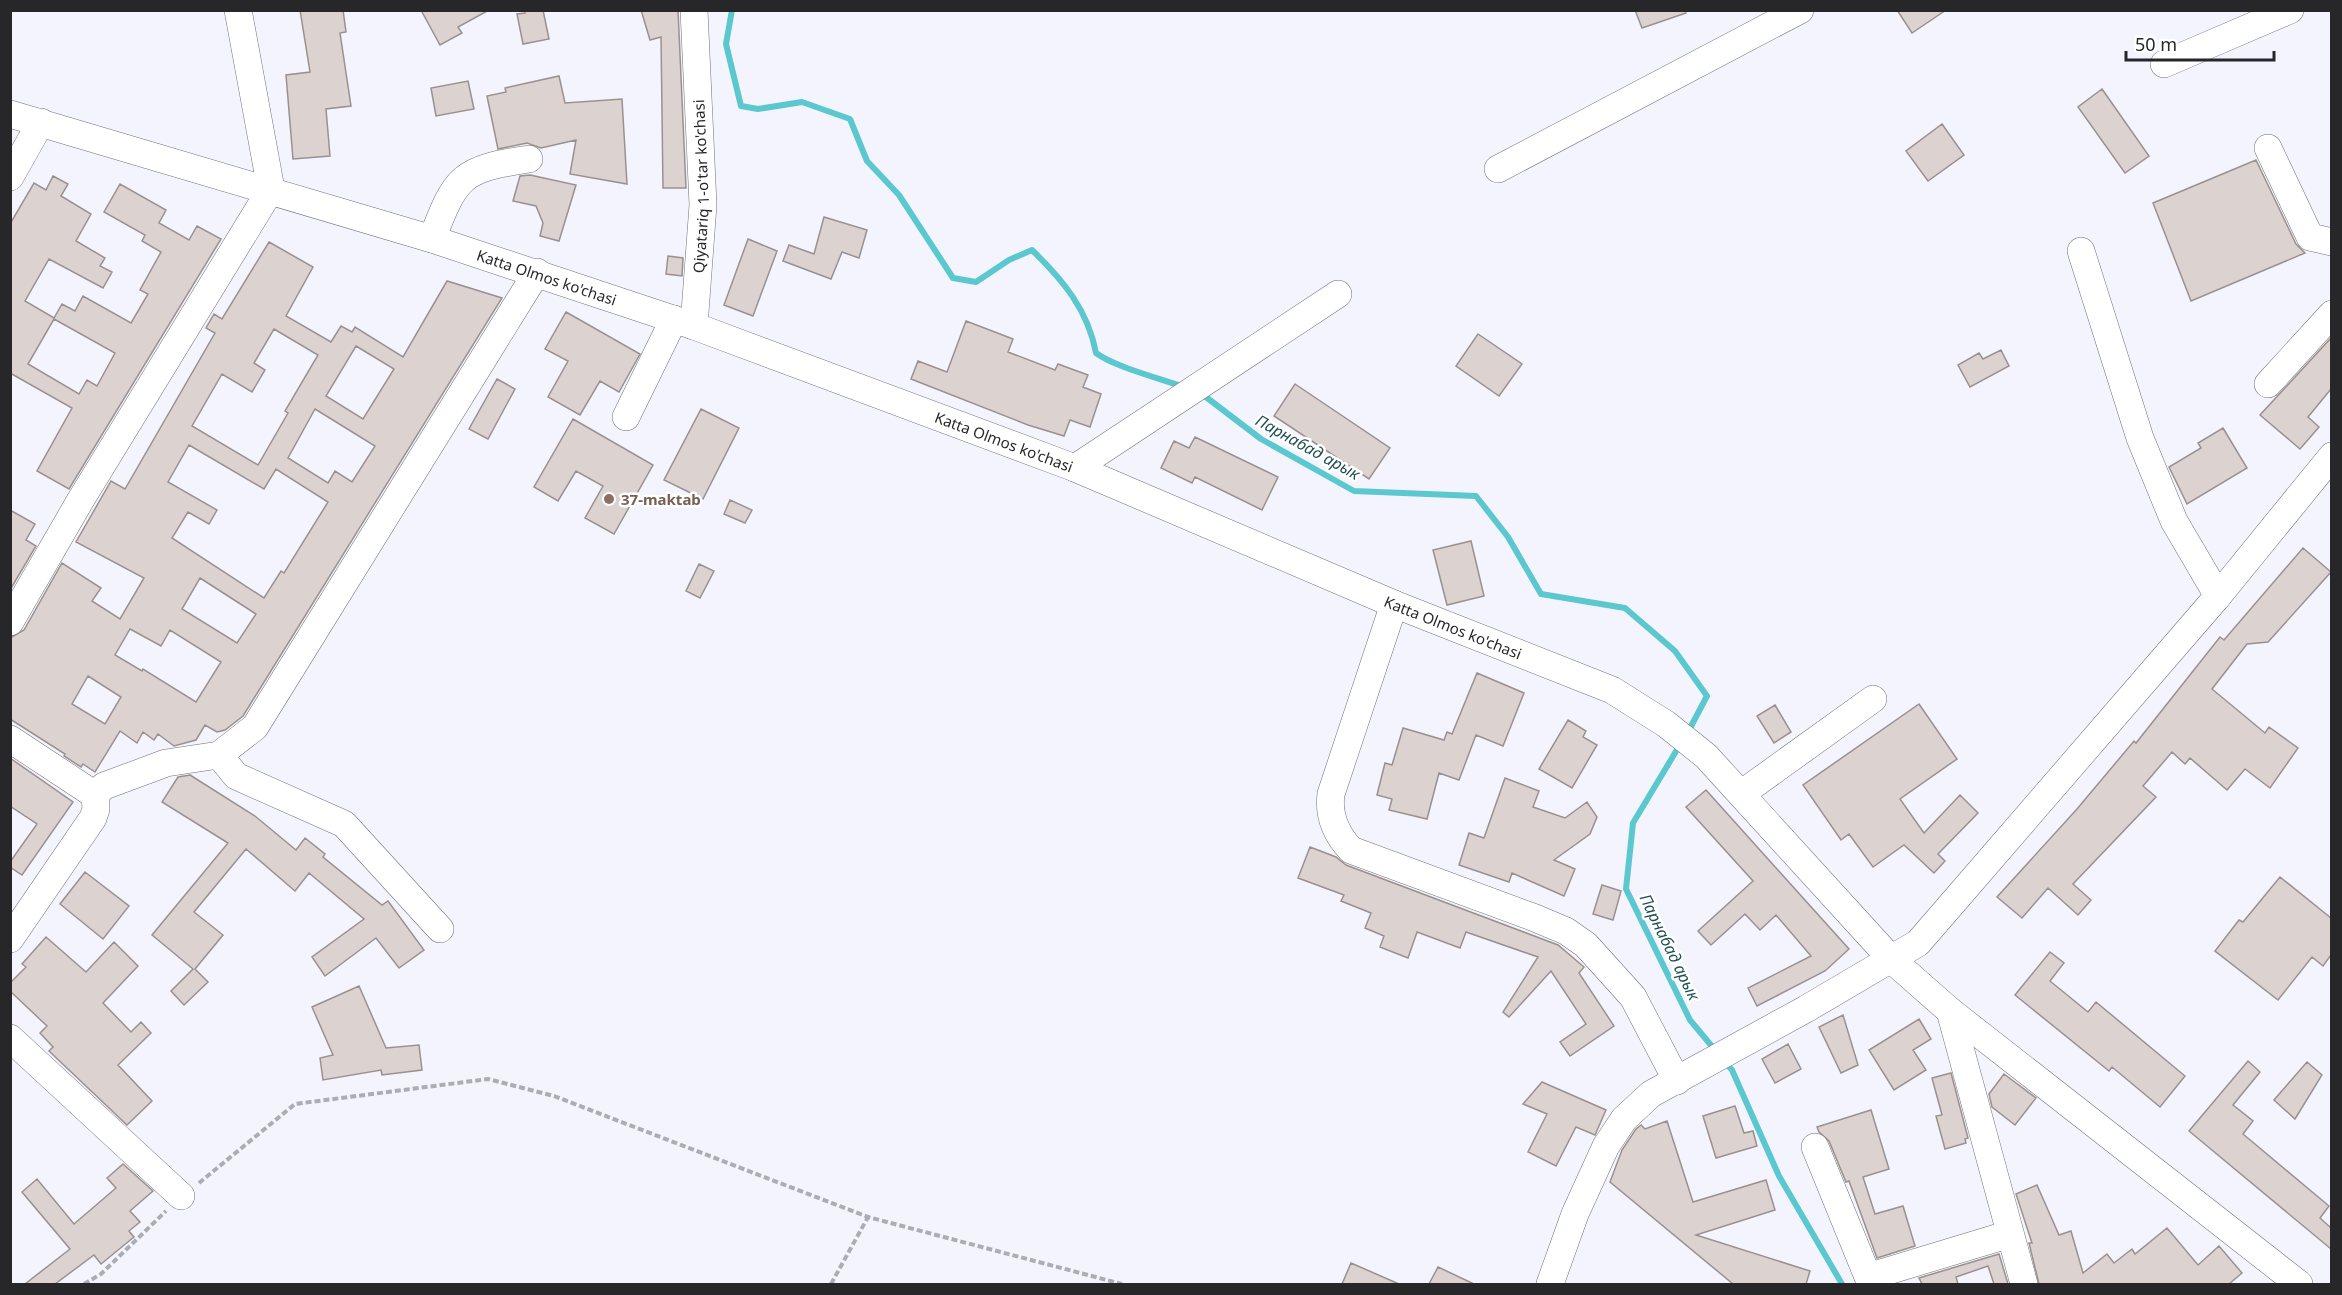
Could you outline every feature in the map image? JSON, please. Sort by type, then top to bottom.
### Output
[{"type":"street","points":[[10,622],[80,501],[271,189],[238,10]]},
{"type":"street","name":"Qiyatariq 1-o'tar ko'chasi","points":[[684,323],[703,205],[694,10]]},
{"type":"street","points":[[1498,169],[1800,10]]},
{"type":"street","points":[[2164,63],[2290,10]]},
{"type":"street","name":"Katta Olmos ko'chasi","points":[[10,114],[271,189],[537,272],[684,323],[1075,468],[1394,604],[1612,690],[1666,724],[1706,756],[1892,960],[1950,1011],[2299,1284]]},
{"type":"street","points":[[10,177],[41,122]]},
{"type":"street","points":[[2268,148],[2310,237],[2331,243]]},
{"type":"street","points":[[432,239],[449,195],[471,173],[491,165],[529,159]]},
{"type":"street","points":[[2082,251],[2140,438],[2174,520],[2218,596]]},
{"type":"street","points":[[10,939],[93,818],[96,809],[95,795],[104,786],[166,763],[219,755],[255,727],[537,272]]},
{"type":"street","points":[[1075,468],[1338,294]]},
{"type":"street","points":[[2268,384],[2331,314]]},
{"type":"street","points":[[627,417],[684,323]]},
{"type":"street","points":[[1550,1284],[1575,1214],[1606,1146],[1624,1119],[1651,1094],[1892,960],[1918,943],[2218,596],[2331,456]]},
{"type":"street","points":[[1394,604],[1331,794],[1330,809],[1336,830],[1351,850],[1535,918],[1566,931],[1586,945],[1633,997],[1677,1081]]},
{"type":"street","points":[[1741,794],[1873,699]]},
{"type":"street","points":[[10,739],[95,795]]},
{"type":"street","points":[[219,755],[236,776],[344,824],[440,929]]},
{"type":"street","points":[[1950,1011],[2024,1284]]},
{"type":"street","points":[[10,1038],[181,1196]]},
{"type":"street","points":[[1815,1147],[1868,1277],[2010,1234]]},
{"type":"path","points":[[84,1284],[101,1274],[181,1196],[295,1104],[488,1079],[554,1096],[868,1217],[1122,1284]]},
{"type":"path","points":[[831,1284],[868,1217]]},
{"type":"building","points":[[300,10],[343,10],[346,32],[340,33],[351,106],[326,109],[330,156],[293,159],[286,75],[310,72]]},
{"type":"building","points":[[421,10],[489,10],[458,27],[462,33],[440,45]]},
{"type":"building","points":[[525,10],[543,10],[549,39],[523,44],[517,14],[525,13]]},
{"type":"building","points":[[641,10],[678,10],[686,188],[663,188],[661,37],[650,40]]},
{"type":"building","points":[[1635,10],[1685,10],[1686,13],[1642,28]]},
{"type":"building","points":[[1897,10],[1946,10],[1912,33]]},
{"type":"building","points":[[559,76],[565,103],[622,99],[627,184],[570,174],[576,140],[541,148],[527,143],[498,149],[487,96],[506,92],[505,88]]},
{"type":"building","points":[[468,81],[474,109],[436,116],[431,88]]},
{"type":"building","points":[[2102,89],[2149,156],[2125,173],[2078,107]]},
{"type":"building","points":[[1942,124],[1964,155],[1928,181],[1906,151]]},
{"type":"building","points":[[2256,160],[2296,244],[2305,253],[2191,301],[2153,203]]},
{"type":"building","points":[[530,175],[576,185],[559,241],[540,236],[543,223],[536,206],[513,201],[520,176]]},
{"type":"building","points":[[53,176],[68,184],[61,196],[91,214],[76,241],[105,258],[100,266],[112,272],[103,288],[49,259],[25,301],[54,318],[62,304],[75,311],[83,296],[131,323],[148,294],[140,290],[161,252],[142,241],[145,235],[104,212],[120,184],[166,210],[159,223],[189,240],[197,226],[221,239],[69,489],[37,471],[72,408],[10,373],[10,224],[34,183],[46,190]],"holes":[[[54,319],[115,353],[97,386],[87,380],[79,394],[28,364]]]},
{"type":"building","points":[[824,217],[867,230],[859,258],[842,252],[831,279],[783,261],[789,245],[814,254]]},
{"type":"building","points":[[748,239],[777,251],[753,316],[724,305]]},
{"type":"building","points":[[269,242],[313,267],[286,316],[331,342],[341,326],[352,332],[355,327],[403,357],[447,281],[502,298],[243,716],[225,730],[217,732],[205,725],[196,740],[174,746],[158,734],[154,740],[143,732],[137,743],[120,731],[95,772],[83,764],[81,767],[64,756],[65,754],[10,719],[10,638],[24,630],[62,563],[101,588],[92,601],[120,619],[144,578],[76,542],[111,481],[125,489],[215,333],[206,328],[214,314],[222,319]],"holes":[[[274,329],[318,355],[285,411],[288,413],[258,465],[192,426],[222,374],[252,392],[265,370],[254,363]],[[356,346],[394,369],[363,419],[326,396]],[[315,409],[375,446],[352,482],[335,471],[328,483],[288,458]],[[189,445],[264,489],[276,469],[328,502],[284,573],[281,571],[264,598],[172,538],[188,512],[209,524],[217,510],[168,482]],[[200,578],[256,614],[237,643],[182,609]],[[130,629],[161,646],[170,630],[221,662],[196,702],[143,669],[142,671],[115,655]],[[88,676],[121,697],[105,724],[72,704]]]},
{"type":"building","points":[[668,256],[683,258],[682,276],[666,274]]},
{"type":"building","points":[[566,312],[640,354],[619,392],[600,381],[580,415],[548,397],[568,361],[545,349]]},
{"type":"building","points":[[966,321],[1013,339],[1008,352],[1055,370],[1058,364],[1088,375],[1083,387],[1101,394],[1090,427],[1070,420],[1064,436],[1028,425],[911,379],[918,361],[947,372]]},
{"type":"building","points":[[1478,334],[1522,364],[1499,396],[1456,366]]},
{"type":"building","points":[[2331,338],[2331,389],[2308,417],[2319,427],[2300,449],[2260,415]]},
{"type":"building","points":[[2001,350],[2009,366],[1970,387],[1958,365],[1979,353],[1983,359]]},
{"type":"building","points":[[497,379],[515,389],[488,439],[469,429]]},
{"type":"building","points":[[1295,384],[1390,448],[1369,479],[1274,416]]},
{"type":"building","points":[[701,409],[739,428],[703,499],[664,480]]},
{"type":"building","points":[[573,419],[653,465],[614,534],[585,518],[603,486],[576,471],[558,501],[534,487]]},
{"type":"building","points":[[2223,428],[2247,468],[2187,504],[2169,467],[2201,448],[2198,443]]},
{"type":"building","points":[[1195,437],[1278,477],[1262,510],[1195,477],[1192,483],[1161,468],[1174,441],[1189,448]]},
{"type":"building","points":[[730,500],[752,510],[745,523],[724,514]]},
{"type":"building","points":[[10,510],[35,524],[26,540],[36,546],[10,590]]},
{"type":"building","points":[[1471,541],[1484,596],[1447,605],[1433,550]]},
{"type":"building","points":[[2303,548],[2331,572],[2268,642],[2247,644],[2212,689],[2265,733],[2269,727],[2298,748],[2270,788],[2245,769],[2227,790],[2190,758],[2185,764],[2172,752],[2143,786],[2156,797],[2073,884],[2091,900],[2078,915],[2048,888],[2022,918],[1997,897],[2077,809],[2134,741],[2136,743],[2220,637],[2224,640]]},
{"type":"building","points":[[699,564],[714,571],[700,598],[686,591]]},
{"type":"building","points":[[1477,673],[1524,693],[1503,746],[1476,735],[1459,780],[1439,773],[1427,819],[1389,810],[1392,799],[1377,795],[1385,763],[1392,765],[1403,728],[1444,740],[1447,732],[1452,734]]},
{"type":"building","points":[[1919,704],[1957,759],[1900,799],[1924,833],[1960,795],[1978,813],[1938,854],[1945,861],[1934,873],[1904,845],[1873,867],[1849,834],[1841,840],[1803,785]]},
{"type":"building","points":[[1775,705],[1791,732],[1774,743],[1757,716]]},
{"type":"building","points":[[1568,720],[1586,731],[1583,737],[1597,745],[1572,788],[1539,769]]},
{"type":"building","points":[[10,758],[73,802],[22,875],[10,867],[10,862],[37,824],[10,806]]},
{"type":"building","points":[[190,775],[255,816],[296,850],[305,838],[325,854],[323,857],[382,905],[388,901],[424,950],[399,968],[376,938],[325,976],[312,957],[364,919],[309,873],[295,891],[246,849],[194,912],[223,935],[195,969],[208,982],[184,1005],[171,991],[193,969],[152,935],[228,843],[162,802],[178,777]]},
{"type":"building","points":[[1505,778],[1539,791],[1533,807],[1565,818],[1587,802],[1597,817],[1590,834],[1554,860],[1575,869],[1564,896],[1512,873],[1509,882],[1459,865],[1469,833],[1484,838]]},
{"type":"building","points":[[1706,790],[1849,949],[1825,971],[1757,1006],[1748,988],[1811,956],[1776,915],[1760,930],[1745,914],[1711,945],[1698,931],[1753,881],[1686,807]]},
{"type":"building","points":[[1310,847],[1336,857],[1346,865],[1558,945],[1584,967],[1579,973],[1614,1026],[1570,1056],[1560,1042],[1586,1024],[1551,971],[1509,1017],[1503,1012],[1538,957],[1466,932],[1460,948],[1417,932],[1408,958],[1380,947],[1384,936],[1365,928],[1371,913],[1341,901],[1344,895],[1298,878]]},
{"type":"building","points":[[85,872],[129,906],[103,939],[60,904]]},
{"type":"building","points":[[2280,877],[2331,918],[2331,955],[2323,966],[2312,957],[2278,1000],[2215,951],[2239,920],[2243,922]]},
{"type":"building","points":[[1602,885],[1621,891],[1613,920],[1593,914]]},
{"type":"building","points":[[46,937],[86,972],[114,942],[138,966],[103,1003],[131,1032],[141,1022],[151,1033],[118,1065],[152,1101],[127,1125],[49,1051],[53,1047],[40,1033],[47,1026],[10,991],[10,983],[26,967],[22,964]]},
{"type":"building","points":[[2050,952],[2064,963],[2050,981],[2088,1012],[2096,1002],[2185,1076],[2160,1107],[2112,1067],[2109,1071],[2015,995]]},
{"type":"building","points":[[359,986],[386,1048],[419,1045],[422,1070],[382,1075],[381,1070],[323,1080],[320,1058],[333,1055],[312,1007]]},
{"type":"building","points":[[1843,1015],[1858,1065],[1841,1073],[1819,1027]]},
{"type":"building","points":[[1919,1019],[1931,1039],[1913,1050],[1926,1070],[1894,1090],[1869,1050]]},
{"type":"building","points":[[1788,1044],[1801,1069],[1775,1083],[1762,1059]]},
{"type":"building","points":[[2248,1061],[2260,1072],[2233,1105],[2253,1121],[2243,1134],[2329,1206],[2320,1218],[2331,1228],[2331,1249],[2189,1131]]},
{"type":"building","points":[[2307,1062],[2322,1075],[2295,1119],[2274,1100]]},
{"type":"building","points":[[1951,1073],[1968,1138],[1965,1139],[1966,1143],[1945,1149],[1936,1116],[1942,1115],[1932,1078]]},
{"type":"building","points":[[2004,1074],[2036,1098],[2015,1125],[1992,1107],[1989,1094]]},
{"type":"building","points":[[1542,1082],[1606,1110],[1595,1135],[1576,1127],[1556,1166],[1528,1152],[1547,1114],[1523,1104]]},
{"type":"building","points":[[1735,1106],[1744,1133],[1753,1131],[1757,1146],[1716,1158],[1703,1116]]},
{"type":"building","points":[[1871,1110],[1889,1169],[1863,1177],[1875,1214],[1903,1206],[1915,1246],[1877,1258],[1849,1181],[1846,1182],[1829,1141],[1817,1127]]},
{"type":"building","points":[[1667,1121],[1693,1202],[1766,1180],[1775,1210],[1696,1235],[1810,1271],[1806,1284],[1733,1284],[1610,1182],[1622,1150],[1636,1129],[1641,1125],[1645,1129]]},
{"type":"building","points":[[123,1164],[153,1191],[130,1211],[140,1222],[129,1231],[134,1237],[101,1264],[94,1255],[55,1284],[25,1284],[70,1249],[22,1192],[37,1179],[74,1224],[116,1188],[107,1178]]},
{"type":"building","points":[[2037,1185],[2059,1235],[2071,1231],[2083,1273],[2107,1254],[2114,1263],[2132,1249],[2135,1254],[2167,1228],[2198,1265],[2219,1246],[2242,1273],[2229,1284],[2039,1284],[2029,1243],[2032,1243],[2016,1194]]},
{"type":"building","points":[[1999,1254],[2008,1284],[1994,1284],[1988,1266],[1956,1277],[1958,1284],[1922,1284],[1919,1278]]},
{"type":"building","points":[[1351,1263],[1399,1284],[1342,1284]]},
{"type":"building","points":[[1438,1267],[1474,1284],[1429,1284]]},
{"type":"waterway","name":"Парнабад арык","points":[[732,10],[726,44],[741,106],[758,109],[802,102],[850,119],[867,161],[899,195],[953,278],[976,282],[1009,260],[1032,250],[1073,297],[1087,323],[1096,353],[1126,368],[1184,387]]},
{"type":"waterway","name":"Парнабад арык","points":[[1202,394],[1261,439],[1354,491],[1476,496],[1508,537],[1541,594],[1625,608],[1675,651],[1707,696],[1688,732]]},
{"type":"waterway","name":"Парнабад арык","points":[[1681,743],[1633,823],[1626,889],[1690,1020],[1715,1050]]},
{"type":"waterway","name":"Парнабад арык","points":[[1725,1062],[1732,1070],[1779,1176],[1842,1284]]},
{"type":"place","name":"37-maktab","points":[[609,499]]}]
